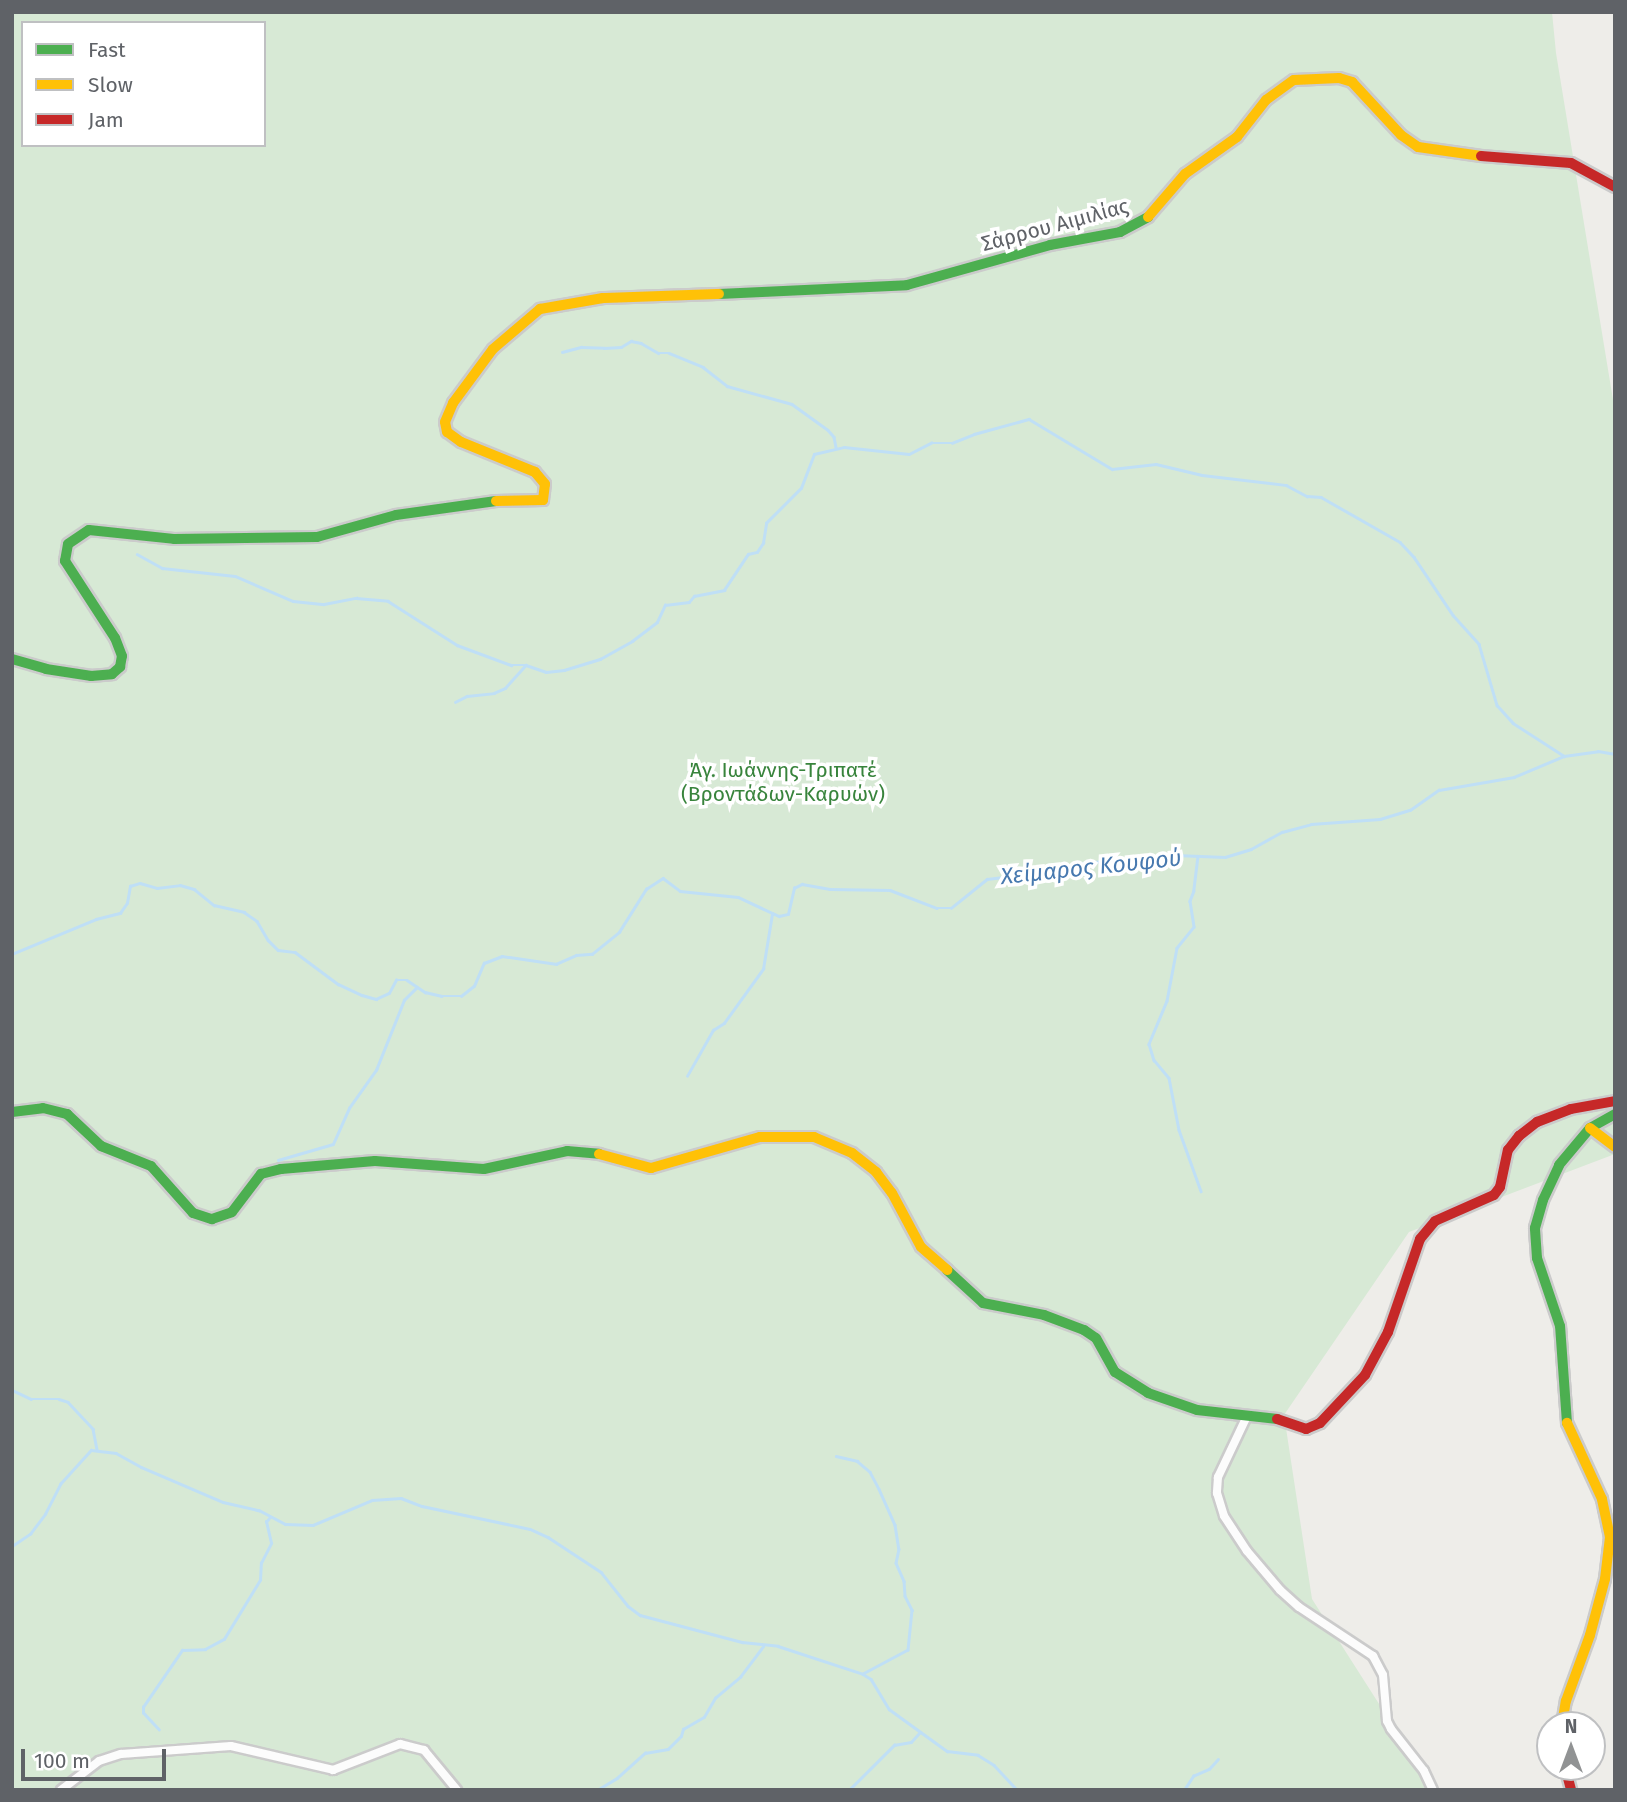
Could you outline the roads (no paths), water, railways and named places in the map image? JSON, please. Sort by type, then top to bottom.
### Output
[{"type":"street","name":"Σάρρου Αιμιλίας","points":[[12,659],[46,669],[91,676],[112,674],[120,667],[122,656],[118,644],[65,561],[68,544],[89,530],[166,539],[317,537],[396,515],[494,501],[543,500],[545,484],[535,472],[461,442],[447,432],[445,422],[449,410],[488,355],[540,309],[603,298],[907,285],[1050,245],[1120,232],[1153,215],[1185,174],[1237,137],[1273,93],[1294,80],[1339,78],[1352,82],[1401,135],[1418,148],[1437,152],[1563,161],[1577,165],[1615,187]]},
{"type":"street","points":[[12,1112],[43,1108],[67,1114],[101,1146],[152,1166],[192,1213],[212,1219],[232,1212],[261,1174],[281,1169],[375,1161],[484,1169],[567,1151],[592,1152],[651,1168],[760,1137],[814,1137],[852,1153],[876,1172],[892,1193],[921,1247],[983,1303],[1035,1312],[1084,1330],[1096,1338],[1115,1372],[1148,1393],[1197,1410],[1277,1419],[1306,1429],[1320,1423],[1350,1395],[1377,1355],[1399,1304],[1414,1255],[1427,1229],[1443,1216],[1494,1195],[1500,1187],[1508,1150],[1527,1128],[1555,1114],[1615,1101]]},
{"type":"street","points":[[1564,1711],[1605,1579],[1610,1537],[1602,1499],[1564,1417],[1560,1326],[1537,1258],[1534,1235],[1538,1214],[1554,1174],[1590,1128],[1615,1114]]},
{"type":"street","points":[[1590,1128],[1615,1147]]},
{"type":"street","points":[[1247,1416],[1218,1477],[1217,1493],[1224,1516],[1247,1551],[1280,1590],[1299,1607],[1373,1657],[1383,1675],[1391,1730],[1424,1771],[1433,1790]]},
{"type":"street","points":[[61,1790],[99,1761],[121,1754],[232,1746],[334,1770],[400,1744],[424,1751],[457,1790]]},
{"type":"waterway","points":[[562,352],[581,347],[621,347],[631,341],[641,343],[658,353],[669,353],[703,367],[727,386],[792,404],[828,430],[834,437],[836,447]]},
{"type":"waterway","points":[[137,554],[162,568],[235,576],[293,601],[324,604],[356,598],[388,601],[457,645],[511,665],[526,665],[546,672],[564,670],[600,659],[632,641],[657,622],[665,605],[689,602],[694,596],[724,590],[748,554],[757,552],[763,543],[766,523],[801,488],[814,454],[844,447],[909,454],[931,443],[952,443],[1029,419],[1112,469],[1156,464],[1202,475],[1286,485],[1307,496],[1321,497],[1400,542],[1414,557],[1453,615],[1479,644],[1497,705],[1513,723],[1564,756]]},
{"type":"waterway","points":[[455,702],[467,696],[494,693],[505,688],[526,665]]},
{"type":"waterway","name":"Χείμαρος Κουφού","points":[[12,954],[96,919],[120,913],[127,903],[130,886],[140,883],[157,888],[180,885],[194,889],[214,905],[244,912],[257,921],[268,940],[278,950],[295,952],[338,984],[362,995],[376,999],[389,993],[396,980],[407,980],[425,992],[461,996],[474,986],[484,963],[502,956],[556,964],[576,955],[592,954],[619,932],[646,889],[663,878],[680,891],[738,897],[779,916],[788,914],[794,888],[802,884],[830,889],[890,890],[937,908],[951,908],[987,879],[1053,871],[1082,863],[1175,855],[1225,857],[1251,849],[1282,832],[1311,824],[1380,819],[1410,810],[1439,790],[1514,777],[1564,756],[1598,751],[1615,754]]},
{"type":"waterway","points":[[1198,856],[1194,891],[1190,901],[1194,927],[1177,948],[1167,1001],[1149,1044],[1154,1060],[1169,1078],[1179,1130],[1201,1191]]},
{"type":"waterway","points":[[687,1076],[713,1030],[724,1023],[763,969],[772,914]]},
{"type":"waterway","points":[[278,1160],[333,1144],[349,1108],[376,1070],[404,1000],[417,987]]},
{"type":"waterway","points":[[12,1390],[31,1399],[59,1399],[68,1402],[93,1429],[97,1450]]},
{"type":"waterway","points":[[12,1546],[30,1534],[45,1514],[60,1484],[91,1450],[116,1453],[141,1467],[223,1502],[259,1510],[285,1524],[313,1525],[372,1500],[401,1498],[422,1506],[530,1529],[548,1537],[601,1572],[628,1606],[640,1615],[742,1642],[778,1646],[863,1674],[871,1679],[889,1709],[947,1751],[978,1755],[994,1765],[1017,1790]]},
{"type":"waterway","points":[[836,1456],[857,1461],[870,1472],[879,1489],[895,1525],[899,1549],[896,1563],[904,1581],[905,1596],[912,1610],[908,1650],[863,1674]]},
{"type":"waterway","points":[[159,1730],[143,1713],[143,1707],[182,1650],[205,1649],[224,1639],[260,1580],[261,1563],[271,1543],[266,1522],[270,1517]]},
{"type":"waterway","points":[[597,1790],[617,1778],[645,1753],[668,1749],[681,1736],[683,1729],[704,1717],[715,1698],[740,1677],[763,1647]]},
{"type":"waterway","points":[[849,1790],[894,1745],[911,1742],[920,1732]]},
{"type":"waterway","points":[[1184,1790],[1193,1776],[1209,1769],[1218,1759]]},
{"type":"park label","name":"Άγ. Ιωάννης-Τριπατέ (Βροντάδων-Καρυών)","points":[[783,782]]}]
